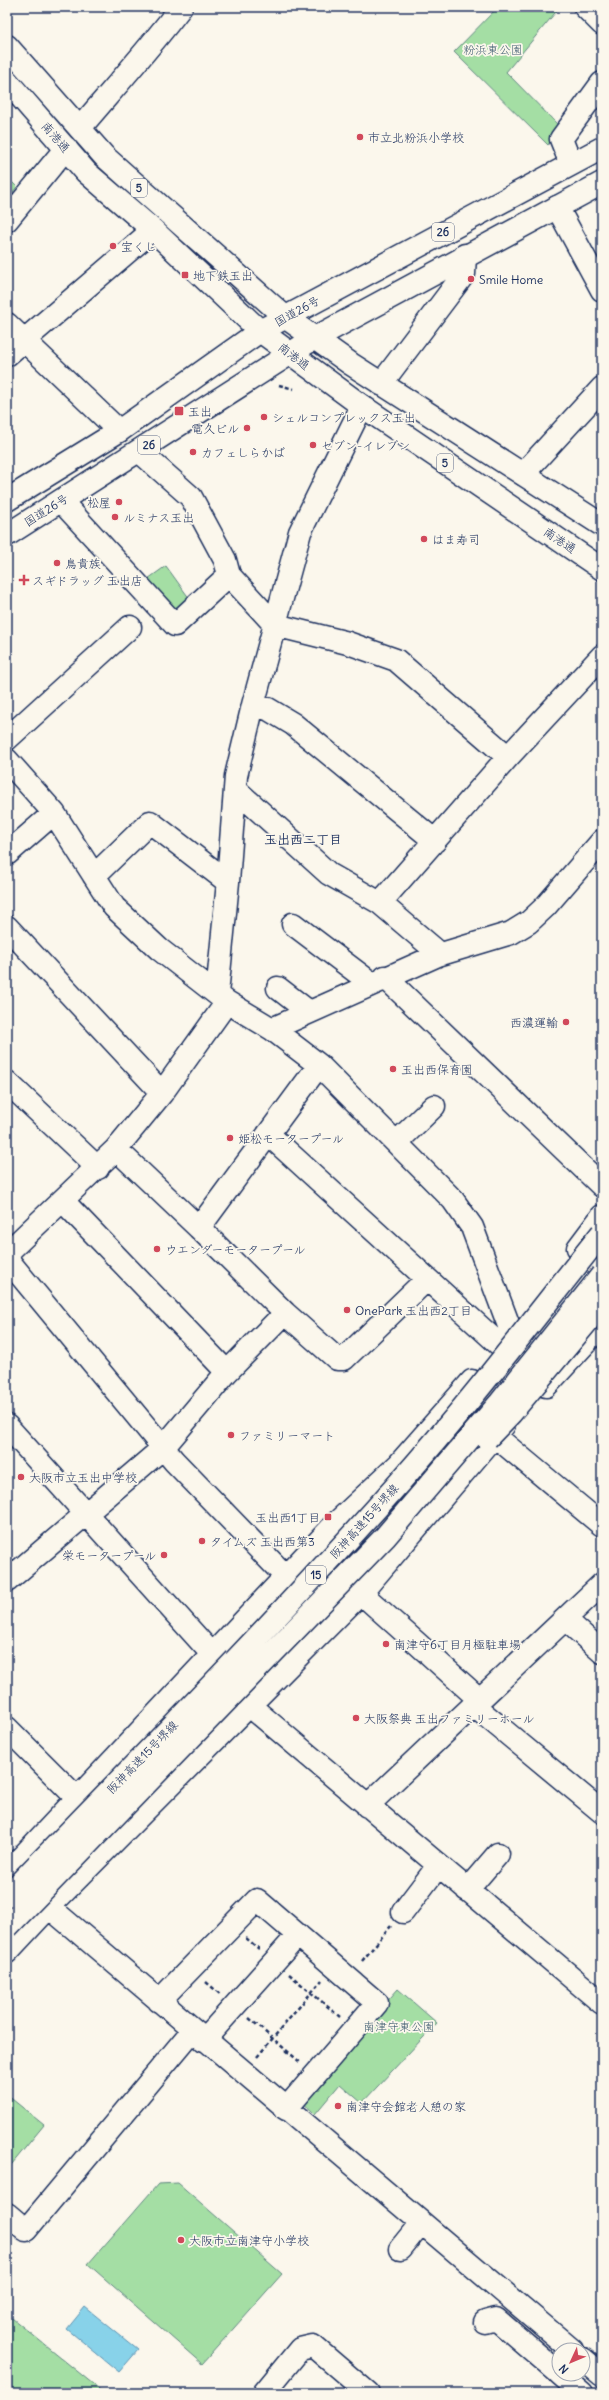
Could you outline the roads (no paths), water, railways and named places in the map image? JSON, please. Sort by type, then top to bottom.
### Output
[{"type":"main road","points":[[80,128],[127,71],[148,50],[181,7]]},
{"type":"main road","points":[[585,7],[602,24]]},
{"type":"main road","name":"南港通","points":[[7,46],[104,156],[285,317],[313,339],[381,384],[602,525]]},
{"type":"main road","name":"南港通","points":[[7,81],[86,172],[153,230],[260,331],[362,406],[602,569]]},
{"type":"main road","points":[[571,164],[561,139],[602,83]]},
{"type":"main road","points":[[7,220],[66,148]]},
{"type":"main road","name":"国道26号","points":[[7,500],[119,431],[260,331],[602,148]]},
{"type":"main road","name":"国道26号","points":[[7,535],[313,339],[465,255],[602,183]]},
{"type":"main road","points":[[556,206],[602,290]]},
{"type":"main road","points":[[7,355],[153,230]]},
{"type":"main road","points":[[381,384],[464,274],[465,255]]},
{"type":"main road","points":[[7,324],[119,431]]},
{"type":"main road","points":[[523,474],[602,388]]},
{"type":"main road","points":[[7,1253],[116,1150],[162,1093],[222,998],[228,882],[236,776],[253,704],[300,532],[362,406]]},
{"type":"main road","points":[[139,451],[191,497],[225,560],[229,575],[275,625],[348,643],[396,660],[508,757]]},
{"type":"main road","points":[[61,501],[175,625],[229,575]]},
{"type":"main road","points":[[7,739],[130,627]]},
{"type":"main road","points":[[380,904],[508,757],[602,656]]},
{"type":"main road","points":[[253,704],[268,709],[294,724],[435,841]]},
{"type":"main road","points":[[7,760],[54,813],[114,907],[159,949],[222,998],[272,1029],[319,1064],[453,1200],[472,1227],[507,1341]]},
{"type":"main road","points":[[235,789],[329,874],[380,904],[440,954]]},
{"type":"main road","points":[[7,854],[54,813]]},
{"type":"main road","points":[[94,876],[150,822],[228,882]]},
{"type":"main road","points":[[272,1029],[378,980],[440,954],[511,933],[529,922],[602,841]]},
{"type":"main road","points":[[293,924],[378,980],[602,1186]]},
{"type":"main road","points":[[7,927],[162,1093]]},
{"type":"main road","points":[[278,988],[309,1012]]},
{"type":"main road","points":[[199,1228],[319,1064]]},
{"type":"main road","points":[[7,1082],[98,1168]]},
{"type":"main road","points":[[397,1142],[434,1106]]},
{"type":"main road","points":[[268,1134],[426,1280],[507,1341]]},
{"type":"main road","points":[[116,1150],[199,1228],[285,1313],[337,1358],[344,1359],[426,1280]]},
{"type":"main road","points":[[63,1201],[227,1372]]},
{"type":"main road","points":[[7,1873],[212,1654],[287,1577],[335,1524],[399,1464],[507,1341],[602,1216]]},
{"type":"main road","name":"阪神高速15号堺線","points":[[7,1896],[272,1622],[395,1488],[494,1368],[602,1233]]},
{"type":"main road","points":[[7,1259],[163,1448],[287,1577],[330,1625]]},
{"type":"main road","name":"阪神高速15号堺線","points":[[7,1927],[385,1537],[499,1404],[602,1275]]},
{"type":"main road","points":[[500,1429],[520,1391],[602,1289]]},
{"type":"main road","name":"15","points":[[385,1537],[464,1462],[511,1414],[602,1304]]},
{"type":"main road","points":[[7,1581],[163,1448],[227,1372],[285,1313]]},
{"type":"main road","points":[[7,1952],[49,1907],[361,1593],[500,1429],[524,1410],[602,1325]]},
{"type":"main road","points":[[7,1426],[84,1514],[212,1654]]},
{"type":"main road","points":[[500,1429],[602,1525]]},
{"type":"main road","points":[[367,1806],[565,1619],[601,1588]]},
{"type":"main road","points":[[361,1593],[476,1702],[602,1812]]},
{"type":"main road","points":[[565,1619],[602,1652]]},
{"type":"main road","points":[[250,1706],[602,2003]]},
{"type":"main road","points":[[7,1728],[77,1798]]},
{"type":"main road","points":[[467,1890],[498,1854]]},
{"type":"main road","points":[[403,1912],[438,1866]]},
{"type":"main road","points":[[159,2001],[257,1900],[377,2003],[286,2109]]},
{"type":"main road","points":[[49,1907],[198,2035],[563,2342]]},
{"type":"main road","points":[[7,2214],[26,2230],[198,2035],[234,2006],[298,1935]]},
{"type":"main road","points":[[400,2249],[421,2223]]},
{"type":"main road","points":[[512,2333],[529,2313]]},
{"type":"main road","points":[[485,2322],[496,2319],[551,2366]]},
{"type":"main road","points":[[264,2393],[300,2349],[313,2346],[368,2393]]},
{"type":"main road","points":[[591,2366],[602,2375]]},
{"type":"main road","points":[[569,2382],[582,2393]]},
{"type":"water","points":[[85,2307],[138,2350],[119,2372],[67,2329]]},
{"type":"place","name":"市立北粉浜小学校","points":[[360,137]]},
{"type":"place","name":"宝くじ","points":[[113,246]]},
{"type":"place","name":"地下鉄玉出","points":[[185,275]]},
{"type":"place","name":"Smile Home","points":[[471,279]]},
{"type":"place","name":"玉出","points":[[179,411]]},
{"type":"place","name":"シェルコンプレックス玉出","points":[[264,417]]},
{"type":"place","name":"電久ビル","points":[[247,428]]},
{"type":"place","name":"セブン-イレブン","points":[[313,445]]},
{"type":"place","name":"カフェしらかば","points":[[193,452]]},
{"type":"place","name":"松屋","points":[[119,502]]},
{"type":"place","name":"ルミナス玉出","points":[[115,517]]},
{"type":"place","name":"はま寿司","points":[[424,539]]},
{"type":"place","name":"鳥貴族","points":[[57,563]]},
{"type":"place","name":"スギドラッグ 玉出店","points":[[24,580]]},
{"type":"place","name":"西濃運輸","points":[[566,1022]]},
{"type":"place","name":"玉出西保育園","points":[[393,1069]]},
{"type":"place","name":"姫松モータープール","points":[[230,1138]]},
{"type":"place","name":"ウエンダーモータープール","points":[[157,1249]]},
{"type":"place","name":"OnePark 玉出西2丁目","points":[[347,1310]]},
{"type":"place","name":"ファミリーマート","points":[[231,1435]]},
{"type":"place","name":"大阪市立玉出中学校","points":[[21,1477]]},
{"type":"place","name":"玉出西1丁目","points":[[328,1517]]},
{"type":"place","name":"タイムズ 玉出西第3","points":[[202,1541]]},
{"type":"place","name":"栄モータープール","points":[[164,1555]]},
{"type":"place","name":"南津守6丁目月極駐車場","points":[[386,1644]]},
{"type":"place","name":"大阪祭典 玉出ファミリーホール","points":[[356,1718]]},
{"type":"place","name":"南津守会館老人憩の家","points":[[338,2106]]},
{"type":"place","name":"大阪市立南津守小学校","points":[[181,2240]]},
{"type":"district","name":"玉出西二丁目","points":[[303,839]]},
{"type":"park label","name":"粉浜東公園","points":[[493,49]]},
{"type":"park label","name":"南津守東公園","points":[[399,2026]]}]
